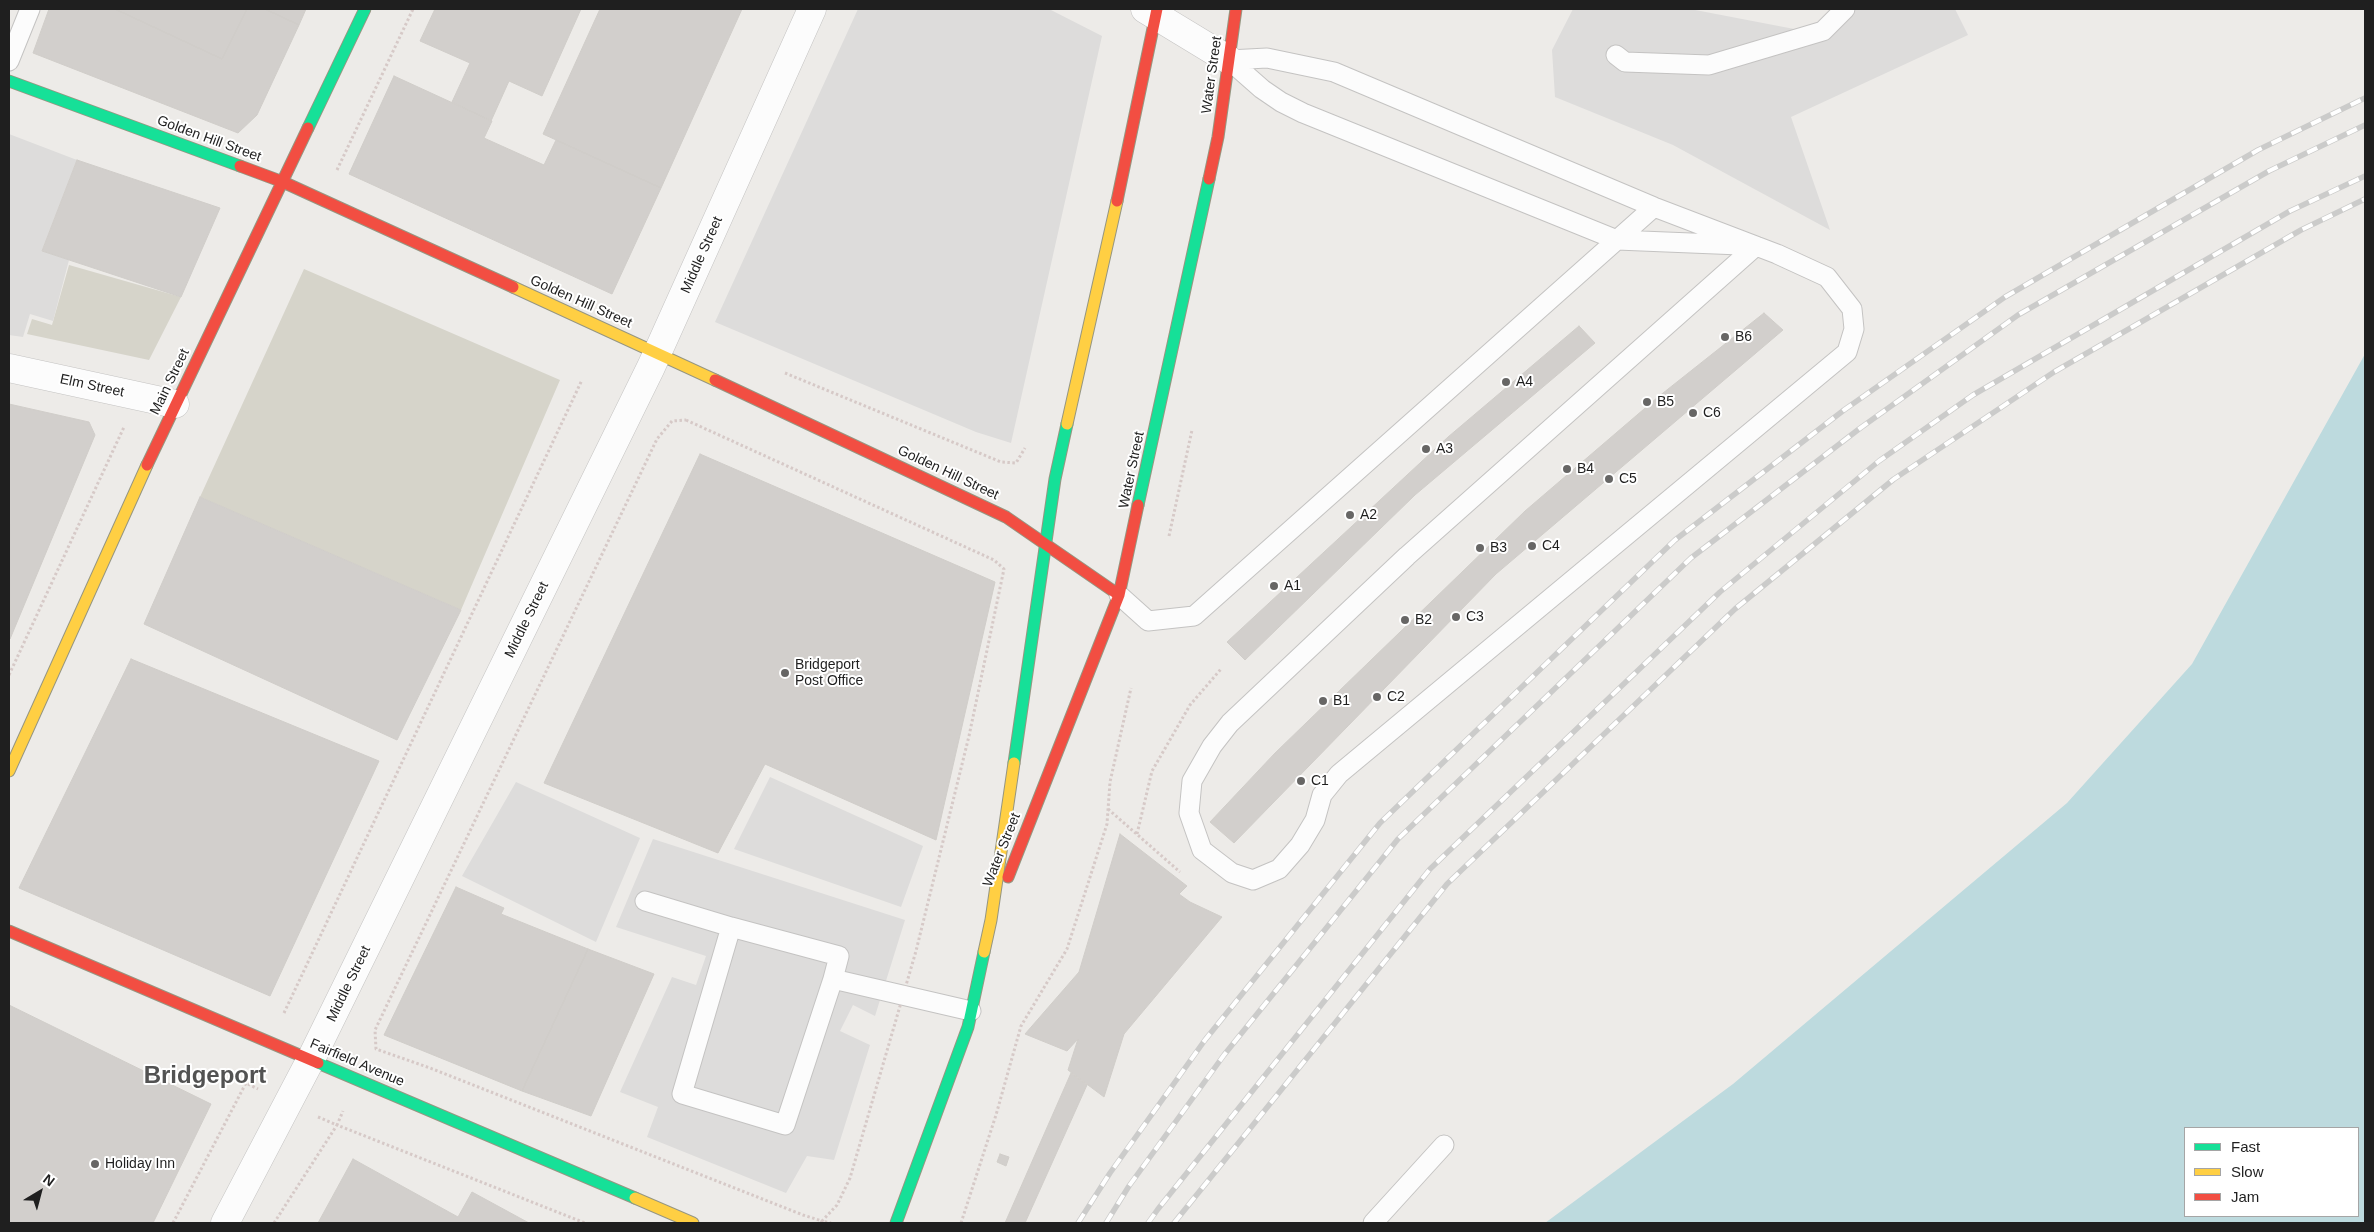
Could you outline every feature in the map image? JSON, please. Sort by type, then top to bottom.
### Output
[{"type":"main road","name":"Main Street","points":[[9,771],[175,404],[365,9]]},
{"type":"main road","name":"Water Street","points":[[991,920],[1119,596],[1218,137],[1236,9]]},
{"type":"main road","name":"Water Street","points":[[896,1223],[968,1027],[991,920],[1044,544],[1055,479],[1137,114],[1152,11]]},
{"type":"main road","name":"Golden Hill Street","points":[[9,81],[283,182],[658,353],[1006,517],[1119,596]]},
{"type":"main road","name":"Fairfield Avenue","points":[[9,931],[693,1223]]},
{"type":"street","name":"Middle Street","points":[[225,1223],[311,1060],[658,353],[812,9]]},
{"type":"street","points":[[1152,11],[1229,60]]},
{"type":"street","name":"Elm Street","points":[[9,368],[175,404]]},
{"type":"lane","points":[[9,61],[30,9]]},
{"type":"lane","points":[[1616,55],[1625,62],[1709,65],[1823,31],[1844,9]]},
{"type":"lane","points":[[1229,60],[1267,58],[1334,72],[1654,207],[1756,246],[1827,277],[1852,310],[1854,329],[1847,352],[1339,774],[1322,795],[1315,820],[1300,845],[1278,869],[1253,880],[1232,873],[1202,850],[1189,813],[1192,782],[1212,746],[1230,723],[1407,556],[1756,246]]},
{"type":"lane","points":[[1229,60],[1262,89],[1281,102],[1303,113],[1617,240],[1756,246]]},
{"type":"lane","points":[[1119,596],[1148,621],[1194,616],[1654,207]]},
{"type":"lane","points":[[645,902],[839,956],[785,1125],[682,1094],[731,927]]},
{"type":"lane","points":[[833,979],[971,1011]]},
{"type":"lane","points":[[1373,1223],[1444,1144]]},
{"type":"path","points":[[337,171],[413,9]]},
{"type":"path","points":[[782,372],[1001,462],[1016,463]]},
{"type":"path","points":[[821,1222],[837,1205],[850,1178],[903,996],[969,736],[1004,569],[994,560],[705,428],[686,420],[672,421],[657,439],[375,1030],[376,1049],[430,1068],[794,1212],[821,1222],[831,1223]]},
{"type":"path","points":[[9,675],[122,431]]},
{"type":"path","points":[[1138,834],[1152,771],[1190,705],[1221,669]]},
{"type":"path","points":[[961,1223],[996,1115],[1021,1026],[1066,949],[1107,824],[1117,745],[1131,688]]},
{"type":"path","points":[[1108,808],[1187,878],[1208,855]]},
{"type":"path","points":[[173,1223],[246,1083]]},
{"type":"path","points":[[274,1223],[337,1125],[585,1223]]},
{"type":"shaded area","points":[[858,9],[1049,9],[1102,36],[1011,443],[976,432],[715,322]]},
{"type":"shaded area","points":[[1573,9],[1690,9],[1815,33],[1843,9],[1955,9],[1968,35],[1791,117],[1830,230],[1673,145],[1555,97],[1552,50]]},
{"type":"shaded area","points":[[9,134],[77,160],[42,251],[69,260],[53,321],[30,314],[23,337],[9,335]]},
{"type":"shaded area","points":[[69,265],[181,297],[149,360],[27,334],[32,319],[52,325]]},
{"type":"shaded area","points":[[304,269],[560,380],[461,610],[200,497]]},
{"type":"shaded area","points":[[770,777],[923,846],[901,907],[734,849]]},
{"type":"shaded area","points":[[516,782],[640,838],[596,942],[462,876]]},
{"type":"shaded area","points":[[653,839],[905,920],[875,1016],[853,1005],[840,1031],[870,1045],[834,1160],[807,1156],[786,1193],[647,1137],[658,1107],[620,1092],[672,977],[696,985],[706,956],[616,927]]},
{"type":"water","points":[[2365,354],[2365,1223],[1545,1223],[1733,1084],[2067,803],[2192,664]]},
{"type":"building","points":[[49,9],[115,9],[222,59],[247,9],[265,9],[299,25],[257,115],[238,133],[33,53]]},
{"type":"building","points":[[115,9],[247,9],[222,59]]},
{"type":"building","points":[[265,9],[306,9],[299,25]]},
{"type":"building","points":[[435,9],[581,9],[542,96],[509,81],[491,121],[452,102],[470,63],[420,41]]},
{"type":"building","points":[[600,9],[742,9],[661,188],[543,134]]},
{"type":"building","points":[[394,76],[492,121],[484,138],[544,165],[556,140],[661,188],[612,294],[349,174]]},
{"type":"building","points":[[77,160],[220,208],[181,297],[42,251]]},
{"type":"building","points":[[1764,313],[1783,330],[1496,574],[1234,843],[1210,822],[1275,753],[1525,511],[1658,397]]},
{"type":"building","points":[[1579,326],[1595,343],[1415,495],[1245,660],[1227,642],[1448,437]]},
{"type":"building","points":[[9,404],[89,422],[95,435],[10,639]]},
{"type":"building","name":"Bridgeport Post Office","points":[[700,454],[995,582],[936,840],[765,764],[718,853],[544,783]]},
{"type":"building","points":[[200,497],[461,610],[397,740],[144,624]]},
{"type":"building","points":[[131,659],[379,761],[270,996],[19,888]]},
{"type":"building","points":[[1120,834],[1187,886],[1179,894],[1190,902],[1222,917],[1124,1034],[1104,1097],[1068,1070],[1078,1039],[1067,1051],[1025,1034],[1079,972]]},
{"type":"building","points":[[456,887],[504,908],[501,914],[588,949],[522,1091],[384,1035]]},
{"type":"building","points":[[588,949],[654,974],[591,1116],[522,1091]]},
{"type":"building","name":"Holiday Inn","points":[[9,1005],[211,1104],[153,1223],[9,1223]]},
{"type":"building","points":[[1071,1073],[1087,1085],[1025,1223],[1005,1223]]},
{"type":"building","points":[[1000,1154],[1009,1157],[1006,1166],[997,1162]]},
{"type":"building","points":[[353,1159],[458,1217],[472,1192],[529,1223],[318,1223]]},
{"type":"railway","points":[[1078,1223],[1110,1173],[1205,1040],[1380,823],[1675,540],[1844,410],[2005,297],[2258,150],[2365,98]]},
{"type":"railway","points":[[1106,1223],[1129,1186],[1224,1055],[1398,839],[1691,558],[1859,429],[2018,315],[2269,171],[2365,125]]},
{"type":"railway","points":[[1148,1223],[1430,869],[1720,592],[1879,461],[1973,395],[2290,211],[2365,176]]},
{"type":"railway","points":[[1174,1223],[1447,884],[1735,609],[1894,479],[2054,372],[2301,230],[2365,199]]},
{"type":"traffic: fast","points":[[308,128],[365,9]]},
{"type":"traffic: fast","points":[[9,81],[240,166]]},
{"type":"traffic: fast","points":[[1138,505],[1209,179]]},
{"type":"traffic: fast","points":[[1014,763],[1055,479],[1067,424]]},
{"type":"traffic: fast","points":[[896,1223],[968,1027],[984,952]]},
{"type":"traffic: fast","points":[[318,1063],[635,1198]]},
{"type":"traffic: slow","points":[[1067,424],[1117,201]]},
{"type":"traffic: slow","points":[[513,287],[715,380]]},
{"type":"traffic: slow","points":[[9,771],[147,465]]},
{"type":"traffic: slow","points":[[984,952],[991,920],[1014,763]]},
{"type":"traffic: slow","points":[[635,1198],[693,1223]]},
{"type":"traffic: jam","points":[[1117,201],[1157,9]]},
{"type":"traffic: jam","points":[[1209,179],[1218,137],[1236,9]]},
{"type":"traffic: jam","points":[[147,465],[308,128]]},
{"type":"traffic: jam","points":[[240,166],[283,182],[513,287]]},
{"type":"traffic: jam","points":[[715,380],[1006,517],[1119,595]]},
{"type":"traffic: jam","points":[[1008,877],[1119,595],[1138,505]]},
{"type":"traffic: jam","points":[[9,931],[318,1063]]},
{"type":"place","name":"B6","points":[[1725,337]]},
{"type":"place","name":"A4","points":[[1506,382]]},
{"type":"place","name":"B5","points":[[1647,402]]},
{"type":"place","name":"C6","points":[[1693,413]]},
{"type":"place","name":"A3","points":[[1426,449]]},
{"type":"place","name":"B4","points":[[1567,469]]},
{"type":"place","name":"C5","points":[[1609,479]]},
{"type":"place","name":"A2","points":[[1350,515]]},
{"type":"place","name":"C4","points":[[1532,546]]},
{"type":"place","name":"B3","points":[[1480,548]]},
{"type":"place","name":"A1","points":[[1274,586]]},
{"type":"place","name":"C3","points":[[1456,617]]},
{"type":"place","name":"B2","points":[[1405,620]]},
{"type":"place","name":"Bridgeport Post Office","points":[[785,673]]},
{"type":"place","name":"C2","points":[[1377,697]]},
{"type":"place","name":"B1","points":[[1323,701]]},
{"type":"place","name":"C1","points":[[1301,781]]},
{"type":"place","name":"Holiday Inn","points":[[95,1164]]},
{"type":"district","name":"Bridgeport","points":[[205,1076]]}]
